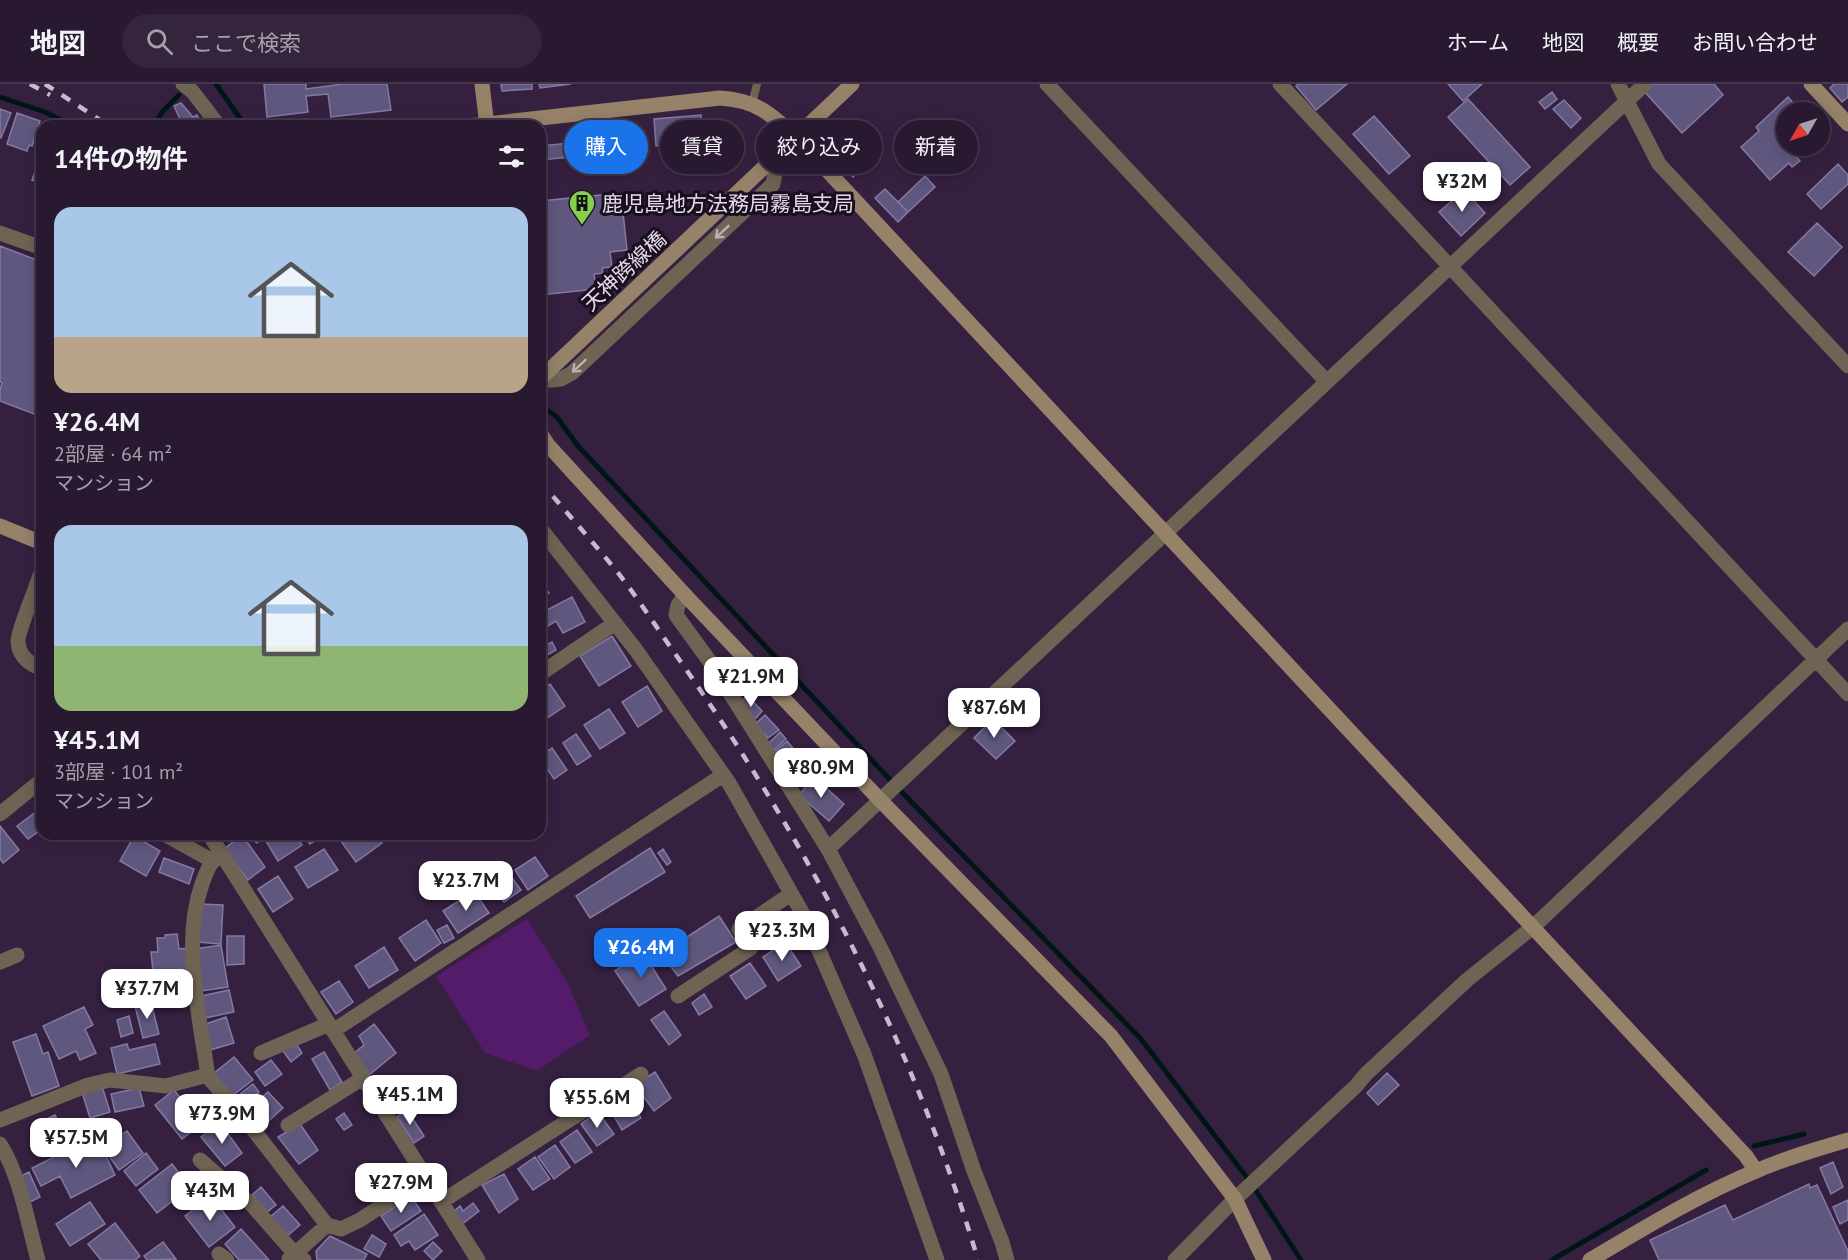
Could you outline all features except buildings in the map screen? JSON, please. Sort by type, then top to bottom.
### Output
[{"type":"street","points":[[183,84],[192,91],[214,120]]},
{"type":"street","points":[[482,84],[486,120]]},
{"type":"street","name":"天神跨線橋","points":[[814,120],[852,84]]},
{"type":"street","points":[[1047,84],[1327,382]]},
{"type":"street","points":[[1280,84],[1848,694]]},
{"type":"street","points":[[1618,84],[1659,164],[1848,366]]},
{"type":"street","points":[[828,849],[1166,535],[1645,84]]},
{"type":"street","points":[[1811,84],[1848,124]]},
{"type":"street","points":[[530,120],[720,98],[736,99],[752,104],[777,120]]},
{"type":"street","name":"天神跨線橋","points":[[546,374],[758,174]]},
{"type":"street","points":[[546,380],[561,379],[572,373],[773,184],[775,174]]},
{"type":"street","points":[[830,174],[1746,1156],[1756,1171]]},
{"type":"street","points":[[0,233],[36,246]]},
{"type":"street","points":[[546,442],[685,596],[884,797],[1111,1036],[1238,1196],[1264,1260]]},
{"type":"street","points":[[0,526],[36,541]]},
{"type":"street","points":[[546,542],[615,623],[723,775],[804,916],[864,1054],[937,1260]]},
{"type":"street","points":[[36,587],[17,640],[21,654],[30,664],[36,666]]},
{"type":"street","points":[[685,596],[678,605],[676,615],[713,666],[828,849],[879,945],[941,1074],[1007,1260]]},
{"type":"street","points":[[546,670],[615,623]]},
{"type":"street","points":[[1175,1260],[1238,1196],[1467,980],[1533,927],[1848,629]]},
{"type":"street","points":[[261,1053],[331,1027],[723,775]]},
{"type":"street","points":[[0,814],[36,785]]},
{"type":"street","points":[[178,840],[216,857]]},
{"type":"street","points":[[211,840],[216,857],[331,1027],[478,1260]]},
{"type":"street","points":[[216,857],[195,904],[191,951],[208,1077],[242,1115],[327,1225],[341,1229],[360,1220],[425,1177]]},
{"type":"street","points":[[678,996],[751,948],[739,929],[791,894]]},
{"type":"street","points":[[0,962],[17,955]]},
{"type":"street","points":[[441,1202],[641,1074]]},
{"type":"street","points":[[0,1120],[88,1085],[110,1080],[166,1086],[204,1076],[208,1077]]},
{"type":"street","points":[[288,1125],[363,1078]]},
{"type":"street","points":[[1590,1260],[1668,1214],[1756,1171],[1848,1140]]},
{"type":"street","points":[[0,1144],[19,1189],[38,1260]]},
{"type":"street","points":[[200,1160],[252,1206],[296,1258],[327,1225]]},
{"type":"lane","points":[[752,104],[757,84]]},
{"type":"shaded area","points":[[527,919],[566,980],[590,1035],[537,1071],[485,1053],[436,976]]},
{"type":"waterway","points":[[216,84],[241,120]]},
{"type":"waterway","points":[[158,120],[162,112],[179,95]]},
{"type":"waterway","points":[[0,97],[45,112],[61,120]]},
{"type":"waterway","points":[[546,410],[556,416],[578,446],[895,785],[1141,1039],[1251,1183],[1301,1260]]},
{"type":"waterway","points":[[1754,1146],[1804,1134]]},
{"type":"waterway","points":[[1552,1260],[1706,1170]]},
{"type":"railway","points":[[30,84],[50,95]]},
{"type":"railway","points":[[45,84],[100,120]]},
{"type":"railway","points":[[546,488],[619,574],[641,604],[724,725],[812,870],[889,1022],[952,1180],[978,1260]]},
{"type":"place","name":"鹿児島地方法務局霧島支局","points":[[582,226]]}]
